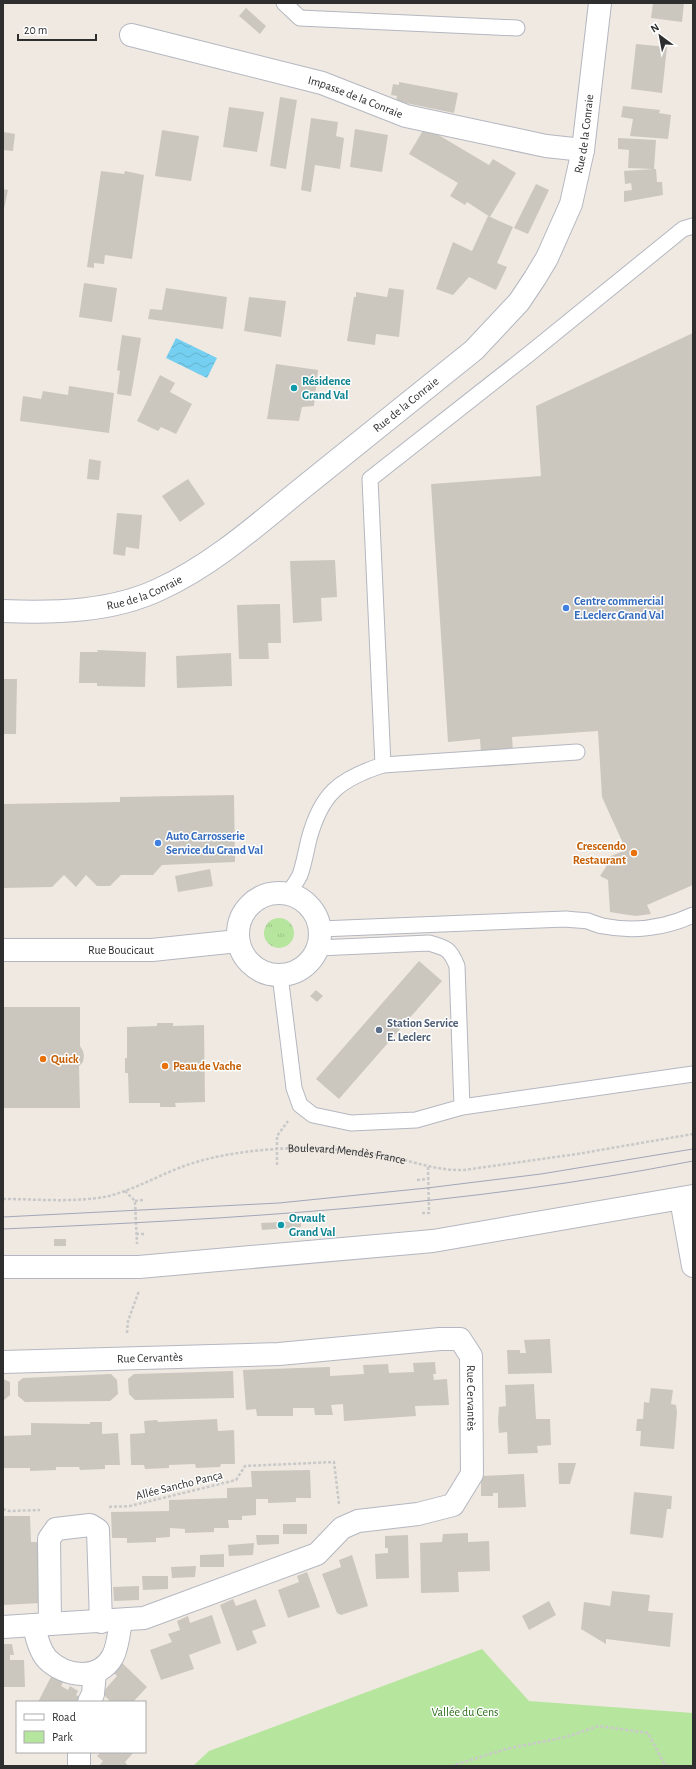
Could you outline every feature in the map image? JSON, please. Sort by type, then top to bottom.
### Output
[{"type":"street","name":"Rue de la Conraie","points":[[3,611],[68,610],[104,606],[159,590],[203,565],[264,519],[474,350],[519,302],[547,258],[571,204],[582,150],[600,3]]},
{"type":"street","name":"Impasse de la Conraie","points":[[131,34],[322,83],[406,116],[546,146],[582,150]]},
{"type":"street","points":[[275,893],[288,893],[300,898],[310,906],[317,917],[319,939],[312,959],[303,968],[292,973],[280,975],[268,974],[257,969],[248,962],[238,941],[238,928],[242,914],[250,904],[261,896],[275,893]]},
{"type":"street","name":"Rue Boucicaut","points":[[3,950],[152,950],[238,941]]},
{"type":"street","points":[[3,1267],[139,1267],[433,1241],[687,1198],[693,1266]]},
{"type":"street","name":"Rue Cervantès","points":[[3,1362],[279,1354],[440,1339],[460,1340],[471,1356],[472,1474],[453,1505],[418,1514],[358,1521],[342,1528],[317,1554],[144,1618],[3,1627]]},
{"type":"street","points":[[90,1525],[98,1530],[111,1621],[112,1657],[95,1672],[85,1674],[73,1673],[58,1668],[46,1658],[37,1640],[42,1625],[49,1539],[56,1529],[90,1525]]},
{"type":"street","points":[[90,1701],[93,1694],[95,1672]]},
{"type":"street","points":[[79,1753],[79,1766]]},
{"type":"lane","points":[[284,3],[300,18],[517,28]]},
{"type":"lane","points":[[383,766],[370,479],[529,354],[683,229],[693,226]]},
{"type":"lane","points":[[288,893],[300,875],[312,828],[323,802],[333,789],[364,771],[383,766],[577,752]]},
{"type":"lane","points":[[319,939],[566,919],[588,921],[602,926],[638,929],[658,927],[680,921],[693,915]]},
{"type":"lane","points":[[319,939],[430,943],[443,947],[452,953],[457,966],[462,1107]]},
{"type":"lane","points":[[280,975],[294,1088],[300,1105],[313,1115],[351,1123],[416,1120],[462,1107],[693,1074]]},
{"type":"path","points":[[278,1165],[277,1136],[300,1105]]},
{"type":"path","name":"Boulevard Mendès France","points":[[3,1199],[92,1199],[125,1191],[189,1164],[232,1154],[277,1149],[316,1147],[354,1150],[448,1171],[577,1154],[693,1134]]},
{"type":"path","points":[[422,1213],[429,1213],[427,1179],[428,1167]]},
{"type":"path","points":[[417,1180],[427,1179]]},
{"type":"path","points":[[135,1201],[144,1200]]},
{"type":"path","points":[[136,1234],[146,1234]]},
{"type":"path","name":"Allée Sancho Pança","points":[[107,1507],[130,1506],[236,1480],[245,1466],[334,1462],[342,1528]]},
{"type":"path","points":[[3,1509],[9,1511],[47,1509]]},
{"type":"path","points":[[451,1766],[506,1749],[566,1737],[599,1726],[648,1733],[665,1764],[668,1766]]},
{"type":"green space","points":[[279,918],[285,919],[293,927],[293,939],[285,947],[279,948],[273,947],[265,939],[264,933],[265,927],[273,919]]},
{"type":"green space","name":"Vallée du Cens","points":[[482,1649],[529,1701],[693,1713],[693,1766],[193,1766],[209,1751]]},
{"type":"water","points":[[176,338],[217,358],[207,378],[166,358]]},
{"type":"building","points":[[653,3],[684,3],[682,22],[651,18]]},
{"type":"building","points":[[246,8],[266,26],[260,34],[239,16]]},
{"type":"building","points":[[636,44],[667,47],[662,93],[631,89]]},
{"type":"building","points":[[399,82],[458,93],[454,113],[396,101],[397,96],[391,95],[393,84],[399,85]]},
{"type":"building","points":[[280,97],[297,100],[286,169],[270,166]]},
{"type":"building","points":[[623,106],[660,110],[659,113],[671,115],[668,139],[630,136],[633,119],[621,117]]},
{"type":"building","points":[[229,107],[264,112],[257,152],[223,147]]},
{"type":"building","points":[[311,118],[338,122],[336,136],[344,138],[340,169],[315,165],[311,192],[301,190]]},
{"type":"building","points":[[425,127],[489,165],[493,159],[516,173],[490,217],[467,202],[465,205],[450,196],[458,183],[409,154]]},
{"type":"building","points":[[355,129],[388,135],[382,172],[350,167]]},
{"type":"building","points":[[162,130],[199,136],[191,181],[155,176]]},
{"type":"building","points":[[3,132],[15,134],[13,151],[3,150]]},
{"type":"building","points":[[618,138],[656,140],[654,169],[656,169],[657,182],[662,182],[663,195],[624,202],[624,191],[632,190],[631,183],[625,184],[624,171],[653,169],[628,168],[629,150],[618,149]]},
{"type":"building","points":[[101,171],[124,174],[125,171],[144,175],[132,259],[105,255],[104,264],[94,263],[94,268],[87,267]]},
{"type":"building","points":[[536,184],[549,190],[528,234],[514,228]]},
{"type":"building","points":[[3,189],[8,190],[4,209],[3,209]]},
{"type":"building","points":[[488,216],[513,227],[497,263],[507,267],[496,290],[469,277],[453,295],[436,289],[453,242],[472,251]]},
{"type":"building","points":[[84,283],[117,288],[112,322],[79,317]]},
{"type":"building","points":[[166,288],[227,297],[223,329],[148,319],[150,309],[162,310]]},
{"type":"building","points":[[389,288],[404,290],[399,337],[376,334],[375,345],[347,341],[356,292],[387,297]]},
{"type":"building","points":[[249,297],[286,301],[281,337],[244,331]]},
{"type":"building","name":"Centre commercial E.Leclerc Grand Val","points":[[693,333],[693,885],[647,905],[651,914],[636,916],[610,912],[608,880],[600,876],[606,867],[606,858],[626,850],[602,797],[598,731],[512,737],[514,765],[482,767],[480,739],[448,742],[431,484],[541,476],[536,406]]},
{"type":"building","points":[[122,335],[141,338],[131,396],[117,394],[120,371],[117,370]]},
{"type":"building","name":"Résidence Grand Val","points":[[276,364],[318,370],[314,406],[302,407],[299,421],[267,419]]},
{"type":"building","points":[[160,375],[175,383],[170,392],[192,404],[176,434],[161,427],[158,431],[137,421]]},
{"type":"building","points":[[69,386],[114,393],[109,433],[20,421],[23,396],[41,399],[43,391],[68,395]]},
{"type":"building","points":[[89,459],[101,461],[99,480],[87,479]]},
{"type":"building","points":[[188,479],[205,504],[180,522],[162,496]]},
{"type":"building","points":[[117,513],[142,515],[139,549],[126,547],[125,556],[113,554]]},
{"type":"building","points":[[335,560],[337,597],[321,598],[322,621],[293,623],[290,561]]},
{"type":"building","points":[[280,604],[281,643],[268,643],[269,659],[239,659],[237,605]]},
{"type":"building","points":[[97,650],[146,652],[145,687],[97,686],[97,683],[79,683],[80,652],[98,652]]},
{"type":"building","points":[[231,653],[232,686],[177,688],[176,656]]},
{"type":"building","points":[[3,679],[17,679],[16,734],[3,734]]},
{"type":"building","points":[[234,795],[235,862],[162,865],[153,875],[121,875],[110,886],[97,886],[86,875],[76,887],[64,875],[52,887],[3,888],[3,804],[120,802],[120,797]]},
{"type":"building","points":[[210,869],[213,886],[178,892],[175,876]]},
{"type":"building","name":"Station Service E. Leclerc","points":[[419,961],[442,981],[339,1099],[316,1079]]},
{"type":"building","points":[[316,990],[323,996],[317,1002],[310,996]]},
{"type":"building","name":"Quick","points":[[3,1007],[80,1007],[80,1046],[84,1056],[83,1062],[79,1066],[80,1108],[3,1108]]},
{"type":"building","name":"Peau de Vache","points":[[157,1023],[173,1023],[173,1026],[204,1025],[205,1102],[175,1103],[176,1107],[160,1107],[160,1103],[129,1103],[128,1073],[125,1073],[125,1058],[127,1058],[127,1027],[157,1026]]},
{"type":"building","name":"Orvault Grand Val","points":[[301,1221],[301,1227],[262,1230],[261,1223]]},
{"type":"building","points":[[54,1239],[66,1239],[66,1246],[54,1246]]},
{"type":"building","points":[[550,1339],[552,1373],[508,1374],[507,1350],[520,1350],[520,1353],[526,1353],[524,1340]]},
{"type":"building","points":[[435,1362],[436,1374],[433,1374],[434,1380],[447,1379],[449,1405],[415,1406],[416,1416],[344,1421],[343,1404],[331,1405],[333,1415],[315,1415],[314,1408],[293,1408],[293,1416],[257,1416],[256,1409],[246,1410],[243,1370],[330,1367],[330,1376],[364,1374],[363,1365],[388,1364],[389,1373],[414,1372],[413,1363]]},
{"type":"building","points":[[233,1371],[234,1398],[135,1400],[129,1394],[128,1379],[134,1374]]},
{"type":"building","points":[[111,1374],[117,1380],[118,1394],[110,1401],[25,1402],[18,1396],[18,1382],[23,1378]]},
{"type":"building","points":[[3,1379],[10,1382],[10,1395],[3,1401]]},
{"type":"building","points":[[534,1384],[536,1419],[550,1419],[551,1445],[537,1446],[538,1453],[508,1454],[507,1432],[499,1433],[498,1421],[499,1407],[506,1406],[505,1385]]},
{"type":"building","points":[[651,1388],[673,1390],[671,1404],[676,1405],[677,1412],[674,1449],[640,1446],[641,1431],[636,1431],[637,1419],[643,1419],[644,1402],[649,1403]]},
{"type":"building","points":[[217,1419],[218,1431],[234,1430],[235,1464],[221,1464],[220,1467],[196,1468],[195,1464],[169,1465],[169,1468],[145,1469],[144,1465],[131,1465],[130,1434],[145,1433],[144,1421],[157,1420],[158,1422]]},
{"type":"building","points":[[90,1422],[102,1422],[102,1434],[118,1433],[120,1465],[105,1465],[105,1469],[80,1470],[79,1467],[56,1467],[56,1470],[30,1471],[30,1468],[3,1468],[3,1436],[31,1435],[31,1423],[90,1424]]},
{"type":"building","points":[[558,1463],[576,1463],[570,1484],[559,1484]]},
{"type":"building","points":[[310,1470],[311,1498],[296,1498],[296,1502],[268,1503],[268,1499],[256,1499],[256,1515],[242,1516],[242,1520],[228,1520],[229,1528],[214,1528],[214,1532],[185,1533],[185,1529],[170,1528],[170,1537],[156,1538],[156,1542],[127,1543],[127,1538],[112,1538],[111,1512],[169,1511],[169,1500],[227,1498],[227,1488],[252,1487],[251,1471]]},
{"type":"building","points":[[524,1474],[526,1507],[498,1508],[498,1493],[493,1493],[493,1496],[481,1496],[481,1476]]},
{"type":"building","points":[[634,1492],[672,1496],[671,1509],[667,1509],[663,1538],[630,1534]]},
{"type":"building","points":[[3,1516],[30,1516],[31,1542],[39,1542],[41,1603],[3,1605]]},
{"type":"building","points":[[283,1524],[307,1524],[307,1534],[283,1534]]},
{"type":"building","points":[[468,1533],[468,1542],[489,1541],[490,1571],[458,1572],[459,1592],[421,1593],[420,1543],[442,1542],[443,1534]]},
{"type":"building","points":[[256,1535],[279,1535],[279,1544],[258,1545]]},
{"type":"building","points":[[408,1535],[409,1578],[376,1579],[375,1554],[388,1553],[388,1548],[385,1548],[385,1536]]},
{"type":"building","points":[[254,1543],[253,1555],[229,1556],[228,1545]]},
{"type":"building","points":[[224,1554],[224,1567],[200,1567],[200,1555]]},
{"type":"building","points":[[352,1555],[368,1606],[341,1615],[337,1613],[322,1574],[341,1567],[339,1560]]},
{"type":"building","points":[[196,1566],[195,1577],[172,1578],[171,1567]]},
{"type":"building","points":[[307,1572],[320,1607],[288,1618],[278,1590],[299,1582],[297,1576]]},
{"type":"building","points":[[142,1576],[168,1576],[168,1589],[143,1590]]},
{"type":"building","points":[[139,1586],[139,1600],[114,1601],[113,1587]]},
{"type":"building","points":[[612,1591],[650,1595],[648,1611],[673,1613],[670,1647],[606,1639],[606,1644],[581,1629],[584,1602],[610,1606]]},
{"type":"building","points":[[233,1599],[236,1606],[256,1599],[266,1626],[252,1631],[257,1643],[237,1651],[220,1605]]},
{"type":"building","points":[[549,1601],[556,1615],[529,1630],[522,1616]]},
{"type":"building","points":[[212,1615],[221,1643],[189,1655],[194,1669],[161,1680],[150,1650],[172,1642],[168,1634],[180,1630],[177,1621],[188,1616],[190,1623]]},
{"type":"building","points":[[3,1644],[12,1644],[14,1655],[10,1655],[10,1660],[24,1660],[25,1687],[3,1687]]},
{"type":"building","points":[[120,1661],[147,1687],[134,1701],[110,1701],[102,1693],[117,1676],[112,1671]]},
{"type":"building","points":[[53,1673],[64,1680],[61,1686],[68,1690],[70,1686],[78,1691],[76,1695],[82,1698],[80,1701],[39,1701]]},
{"type":"building","points":[[100,1753],[133,1753],[125,1762],[128,1766],[99,1766],[103,1761],[97,1756]]},
{"type":"tram line","points":[[3,1217],[279,1203],[427,1188],[541,1174],[693,1149]]},
{"type":"tram line","points":[[3,1229],[263,1215],[436,1200],[608,1176],[693,1161]]},
{"type":"place","name":"Résidence Grand Val","points":[[294,388]]},
{"type":"place","name":"Centre commercial E.Leclerc Grand Val","points":[[566,608]]},
{"type":"place","name":"Auto Carrosserie Service du Grand Val","points":[[158,843]]},
{"type":"place","name":"Crescendo Restaurant","points":[[634,853]]},
{"type":"place","name":"Station Service E. Leclerc","points":[[379,1030]]},
{"type":"place","name":"Quick","points":[[43,1059]]},
{"type":"place","name":"Peau de Vache","points":[[165,1066]]},
{"type":"place","name":"Orvault Grand Val","points":[[281,1225]]}]
